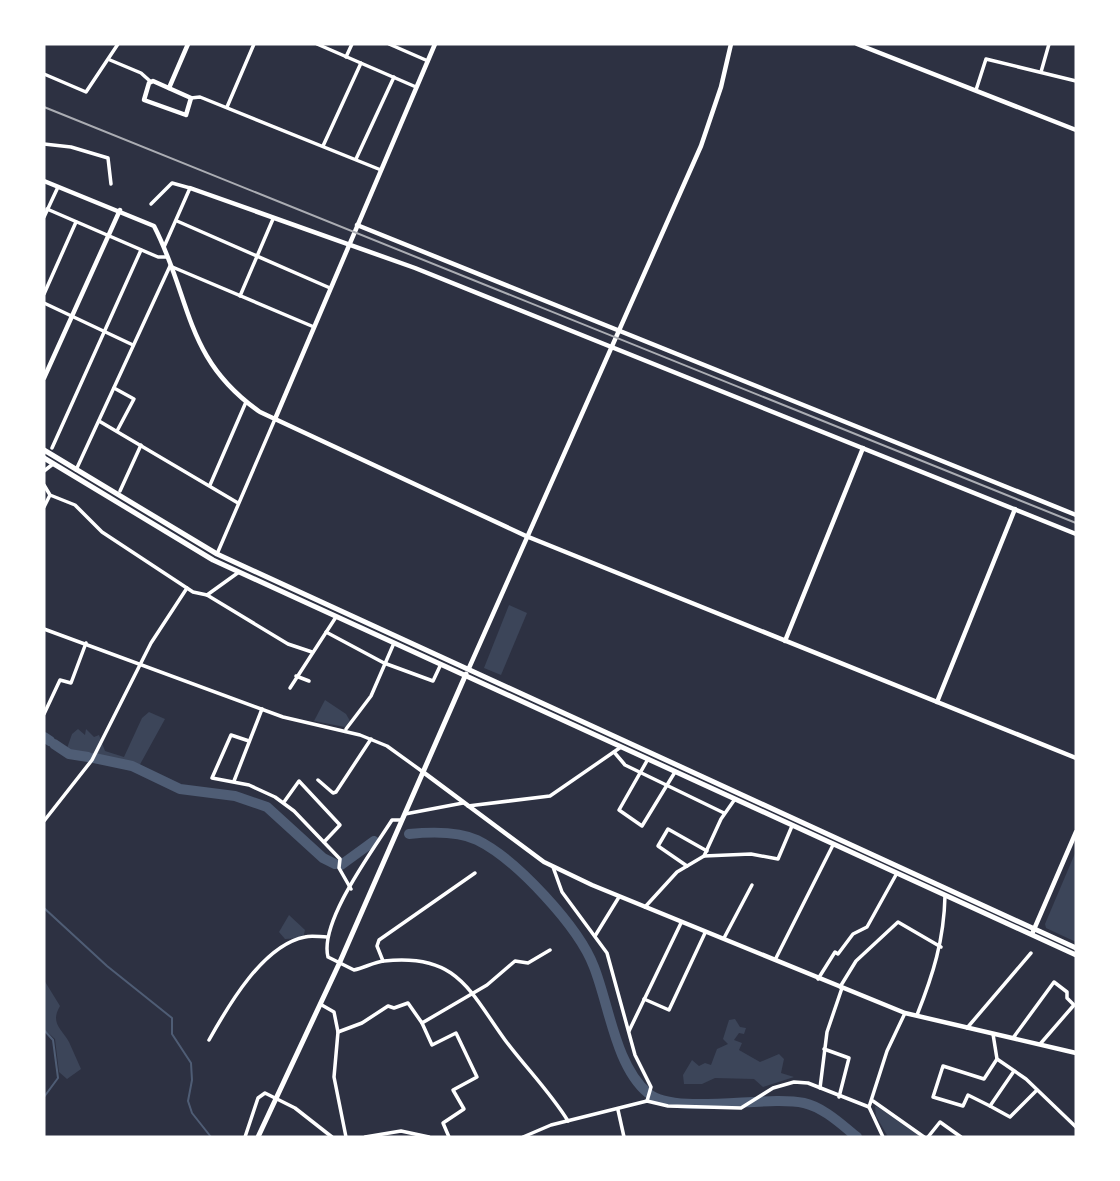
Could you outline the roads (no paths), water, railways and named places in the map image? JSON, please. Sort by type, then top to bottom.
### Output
[{"type":"main road","points":[[44,450],[217,554],[469,668],[1033,931],[1076,955]]},
{"type":"main road","points":[[44,458],[171,537],[239,572],[897,873],[1076,948]]},
{"type":"main road","points":[[258,1137],[339,964],[469,668]]},
{"type":"street","points":[[44,74],[86,92],[110,60],[118,44]]},
{"type":"street","points":[[169,88],[188,44]]},
{"type":"street","points":[[227,107],[254,44]]},
{"type":"street","points":[[317,44],[416,87]]},
{"type":"street","points":[[346,57],[352,44]]},
{"type":"street","points":[[388,44],[428,61]]},
{"type":"street","points":[[217,554],[435,44]]},
{"type":"street","points":[[469,668],[701,146],[721,86],[731,44]]},
{"type":"street","points":[[857,44],[1076,130]]},
{"type":"street","points":[[1041,73],[1049,44]]},
{"type":"street","points":[[976,90],[986,59],[1076,81]]},
{"type":"street","points":[[110,60],[141,73],[151,82],[191,98],[200,97],[227,107],[381,170]]},
{"type":"street","points":[[323,146],[360,63]]},
{"type":"street","points":[[356,159],[394,77]]},
{"type":"street","points":[[151,82],[144,100],[182,116],[187,114],[191,98]]},
{"type":"street","points":[[44,144],[71,147],[108,158],[111,184]]},
{"type":"street","points":[[44,181],[154,226],[210,364],[222,382],[246,402],[275,419],[526,536],[1076,758]]},
{"type":"street","points":[[151,204],[172,183],[190,188],[348,245],[611,346],[1076,534]]},
{"type":"street","points":[[44,217],[58,187]]},
{"type":"street","points":[[164,249],[190,188]]},
{"type":"street","points":[[47,209],[158,257],[166,257]]},
{"type":"street","points":[[44,378],[120,210]]},
{"type":"street","points":[[240,296],[273,219]]},
{"type":"street","points":[[177,221],[330,288]]},
{"type":"street","points":[[44,294],[76,222]]},
{"type":"street","points":[[357,225],[1076,515]]},
{"type":"street","points":[[52,447],[141,250]]},
{"type":"street","points":[[170,265],[314,327]]},
{"type":"street","points":[[76,470],[170,265]]},
{"type":"street","points":[[44,303],[133,345]]},
{"type":"street","points":[[114,388],[134,399],[117,431]]},
{"type":"street","points":[[210,485],[246,402]]},
{"type":"street","points":[[99,421],[238,503]]},
{"type":"street","points":[[120,491],[141,445]]},
{"type":"street","points":[[785,641],[863,448]]},
{"type":"street","points":[[44,471],[53,464]]},
{"type":"street","points":[[44,485],[50,495],[75,505],[102,532],[187,588],[207,595],[288,644],[312,652]]},
{"type":"street","points":[[44,507],[50,495]]},
{"type":"street","points":[[937,702],[1014,509]]},
{"type":"street","points":[[207,595],[239,572]]},
{"type":"street","points":[[44,821],[92,760],[140,662],[187,588]]},
{"type":"street","points":[[290,688],[336,617]]},
{"type":"street","points":[[44,629],[262,709],[306,723],[346,730],[387,746],[553,867],[774,962],[905,1013],[1076,1053]]},
{"type":"street","points":[[326,632],[384,663],[433,681],[441,664]]},
{"type":"street","points":[[44,714],[60,680],[71,683],[86,643]]},
{"type":"street","points":[[346,730],[371,696],[394,643]]},
{"type":"street","points":[[296,676],[309,681]]},
{"type":"street","points":[[234,781],[262,709]]},
{"type":"street","points":[[249,741],[231,735],[212,776],[256,787],[284,803],[340,859],[339,868],[351,889]]},
{"type":"street","points":[[318,780],[335,792],[371,739]]},
{"type":"street","points":[[568,1121],[545,1085],[508,1043],[474,993],[452,972],[438,965],[383,961],[356,970],[330,960],[327,954],[328,937],[331,924],[392,820],[464,804],[550,796],[621,747]]},
{"type":"street","points":[[614,752],[625,765],[724,813]]},
{"type":"street","points":[[648,759],[619,810],[642,825],[675,772]]},
{"type":"street","points":[[284,803],[299,781],[340,825],[324,842]]},
{"type":"street","points":[[705,856],[724,813],[735,799]]},
{"type":"street","points":[[645,907],[677,872],[705,856],[751,854],[778,859],[792,825]]},
{"type":"street","points":[[687,866],[658,846],[668,829],[707,851]]},
{"type":"street","points":[[1033,931],[1076,832]]},
{"type":"street","points":[[774,962],[833,844]]},
{"type":"street","points":[[553,867],[562,892],[611,962],[628,1032],[639,1066],[649,1081],[648,1096]]},
{"type":"street","points":[[383,961],[377,946],[379,940],[475,873]]},
{"type":"street","points":[[818,979],[835,952],[838,954],[856,932],[867,927],[897,873]]},
{"type":"street","points":[[723,940],[752,885]]},
{"type":"street","points":[[917,1015],[941,947],[945,894]]},
{"type":"street","points":[[595,936],[619,897]]},
{"type":"street","points":[[820,1088],[824,1049],[841,988],[856,961],[898,922],[941,947]]},
{"type":"street","points":[[628,1032],[681,923]]},
{"type":"street","points":[[644,999],[669,1010],[705,933]]},
{"type":"street","points":[[209,1040],[244,984],[274,953],[304,937],[328,937]]},
{"type":"street","points":[[422,1023],[474,993],[515,961],[528,963],[550,950]]},
{"type":"street","points":[[966,1029],[1031,953]]},
{"type":"street","points":[[1013,1038],[1054,982],[1067,992],[1067,998],[1074,1005],[1041,1043]]},
{"type":"street","points":[[338,1032],[362,1023],[388,1006],[394,1008],[408,1003],[422,1023],[432,1045],[456,1032],[477,1077],[453,1090],[464,1109],[443,1123],[449,1137]]},
{"type":"street","points":[[320,1004],[334,1012],[338,1032],[334,1077],[346,1137]]},
{"type":"street","points":[[869,1107],[887,1051],[905,1013]]},
{"type":"street","points":[[993,1034],[997,1059],[984,1079],[943,1066],[933,1097],[962,1106],[968,1095],[1010,1116],[1037,1090]]},
{"type":"street","points":[[824,1049],[849,1058],[839,1097]]},
{"type":"street","points":[[997,1059],[1037,1090],[1076,1127]]},
{"type":"street","points":[[990,1106],[1014,1071]]},
{"type":"street","points":[[648,1096],[668,1106],[731,1110],[747,1106],[789,1082],[804,1082],[869,1107],[883,1137]]},
{"type":"street","points":[[245,1137],[258,1098],[265,1093],[278,1099],[332,1137]]},
{"type":"street","points":[[523,1137],[568,1121],[618,1110],[648,1096]]},
{"type":"street","points":[[873,1101],[926,1137],[940,1122],[961,1137]]},
{"type":"street","points":[[618,1110],[624,1137]]},
{"type":"street","points":[[365,1137],[401,1131],[429,1137]]},
{"type":"waterway","points":[[44,737],[50,741]]},
{"type":"waterway","points":[[54,744],[69,754],[88,757]]},
{"type":"waterway","points":[[94,758],[132,766],[180,789],[235,796],[267,807],[323,858],[335,864]]},
{"type":"waterway","points":[[409,834],[452,834],[477,840],[510,862],[561,914],[594,967],[628,1068],[648,1093],[661,1100],[678,1103],[804,1103],[825,1112],[857,1137]]},
{"type":"waterway","points":[[341,865],[374,841]]},
{"type":"waterway","points":[[44,908],[107,966],[172,1018],[172,1034],[191,1063],[192,1080],[188,1101],[192,1113],[211,1137]]},
{"type":"waterway","points":[[44,1030],[53,1040],[58,1078],[44,1097]]},
{"type":"railway","points":[[44,107],[1076,523]]}]
